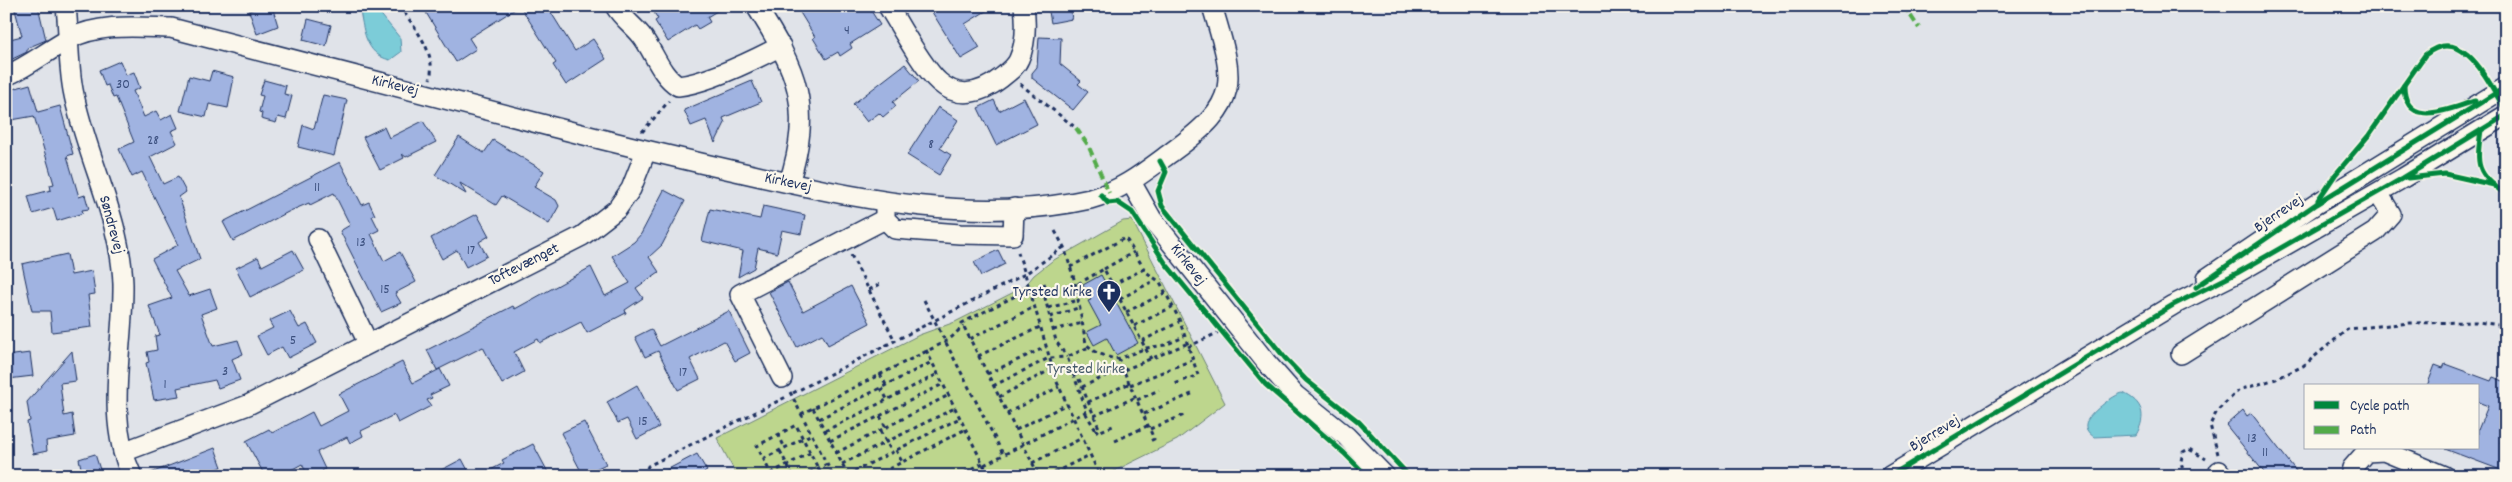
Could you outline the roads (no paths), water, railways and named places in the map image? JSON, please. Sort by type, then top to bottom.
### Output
[{"type":"street","name":"Søndrevej","points":[[66,6],[73,89],[92,162],[118,242],[123,283],[117,421],[123,452],[132,476]]},
{"type":"street","points":[[615,6],[624,20],[641,35],[668,77],[678,86],[694,83],[754,60],[781,46]]},
{"type":"street","points":[[756,6],[781,46],[798,86],[802,119],[798,152],[788,183]]},
{"type":"street","points":[[888,6],[931,73],[944,85],[961,93],[982,91],[1007,73],[1019,59],[1023,45],[1024,6]]},
{"type":"street","points":[[1131,182],[1195,135],[1214,118],[1224,102],[1229,82],[1226,53],[1212,6]]},
{"type":"street","name":"Kirkevej","points":[[6,76],[70,39],[92,30],[131,26],[171,28],[640,150],[788,183],[885,210],[1014,208],[1054,205],[1091,198],[1131,182],[1152,219],[1224,329],[1295,395],[1346,436],[1385,476]]},
{"type":"street","name":"Bjerrevej","points":[[2173,305],[2227,263],[2316,204],[2506,87]]},
{"type":"street","name":"Bjerrevej","points":[[1890,476],[2173,305],[2237,273],[2378,193],[2506,115]]},
{"type":"street","name":"Toftevænget","points":[[123,452],[248,406],[368,343],[582,236],[617,209],[631,189],[640,150]]},
{"type":"street","points":[[2181,354],[2375,232],[2391,214],[2378,193]]},
{"type":"street","points":[[787,386],[740,294],[844,240],[885,210],[894,229],[960,234],[1012,235],[1014,208]]},
{"type":"street","points":[[318,239],[368,343]]},
{"type":"street","points":[[2350,476],[2352,468],[2366,452],[2384,451],[2444,476]]},
{"type":"water","points":[[359,6],[374,6],[400,38],[401,52],[390,60],[381,57],[375,52],[364,32]]},
{"type":"water","points":[[2123,393],[2135,401],[2141,410],[2141,422],[2136,435],[2094,437],[2086,428],[2088,420],[2102,406]]},
{"type":"place","name":"Tyrsted Kirke","points":[[1109,313]]},
{"type":"park label","name":"Tyrsted kirke","points":[[1086,369]]}]
